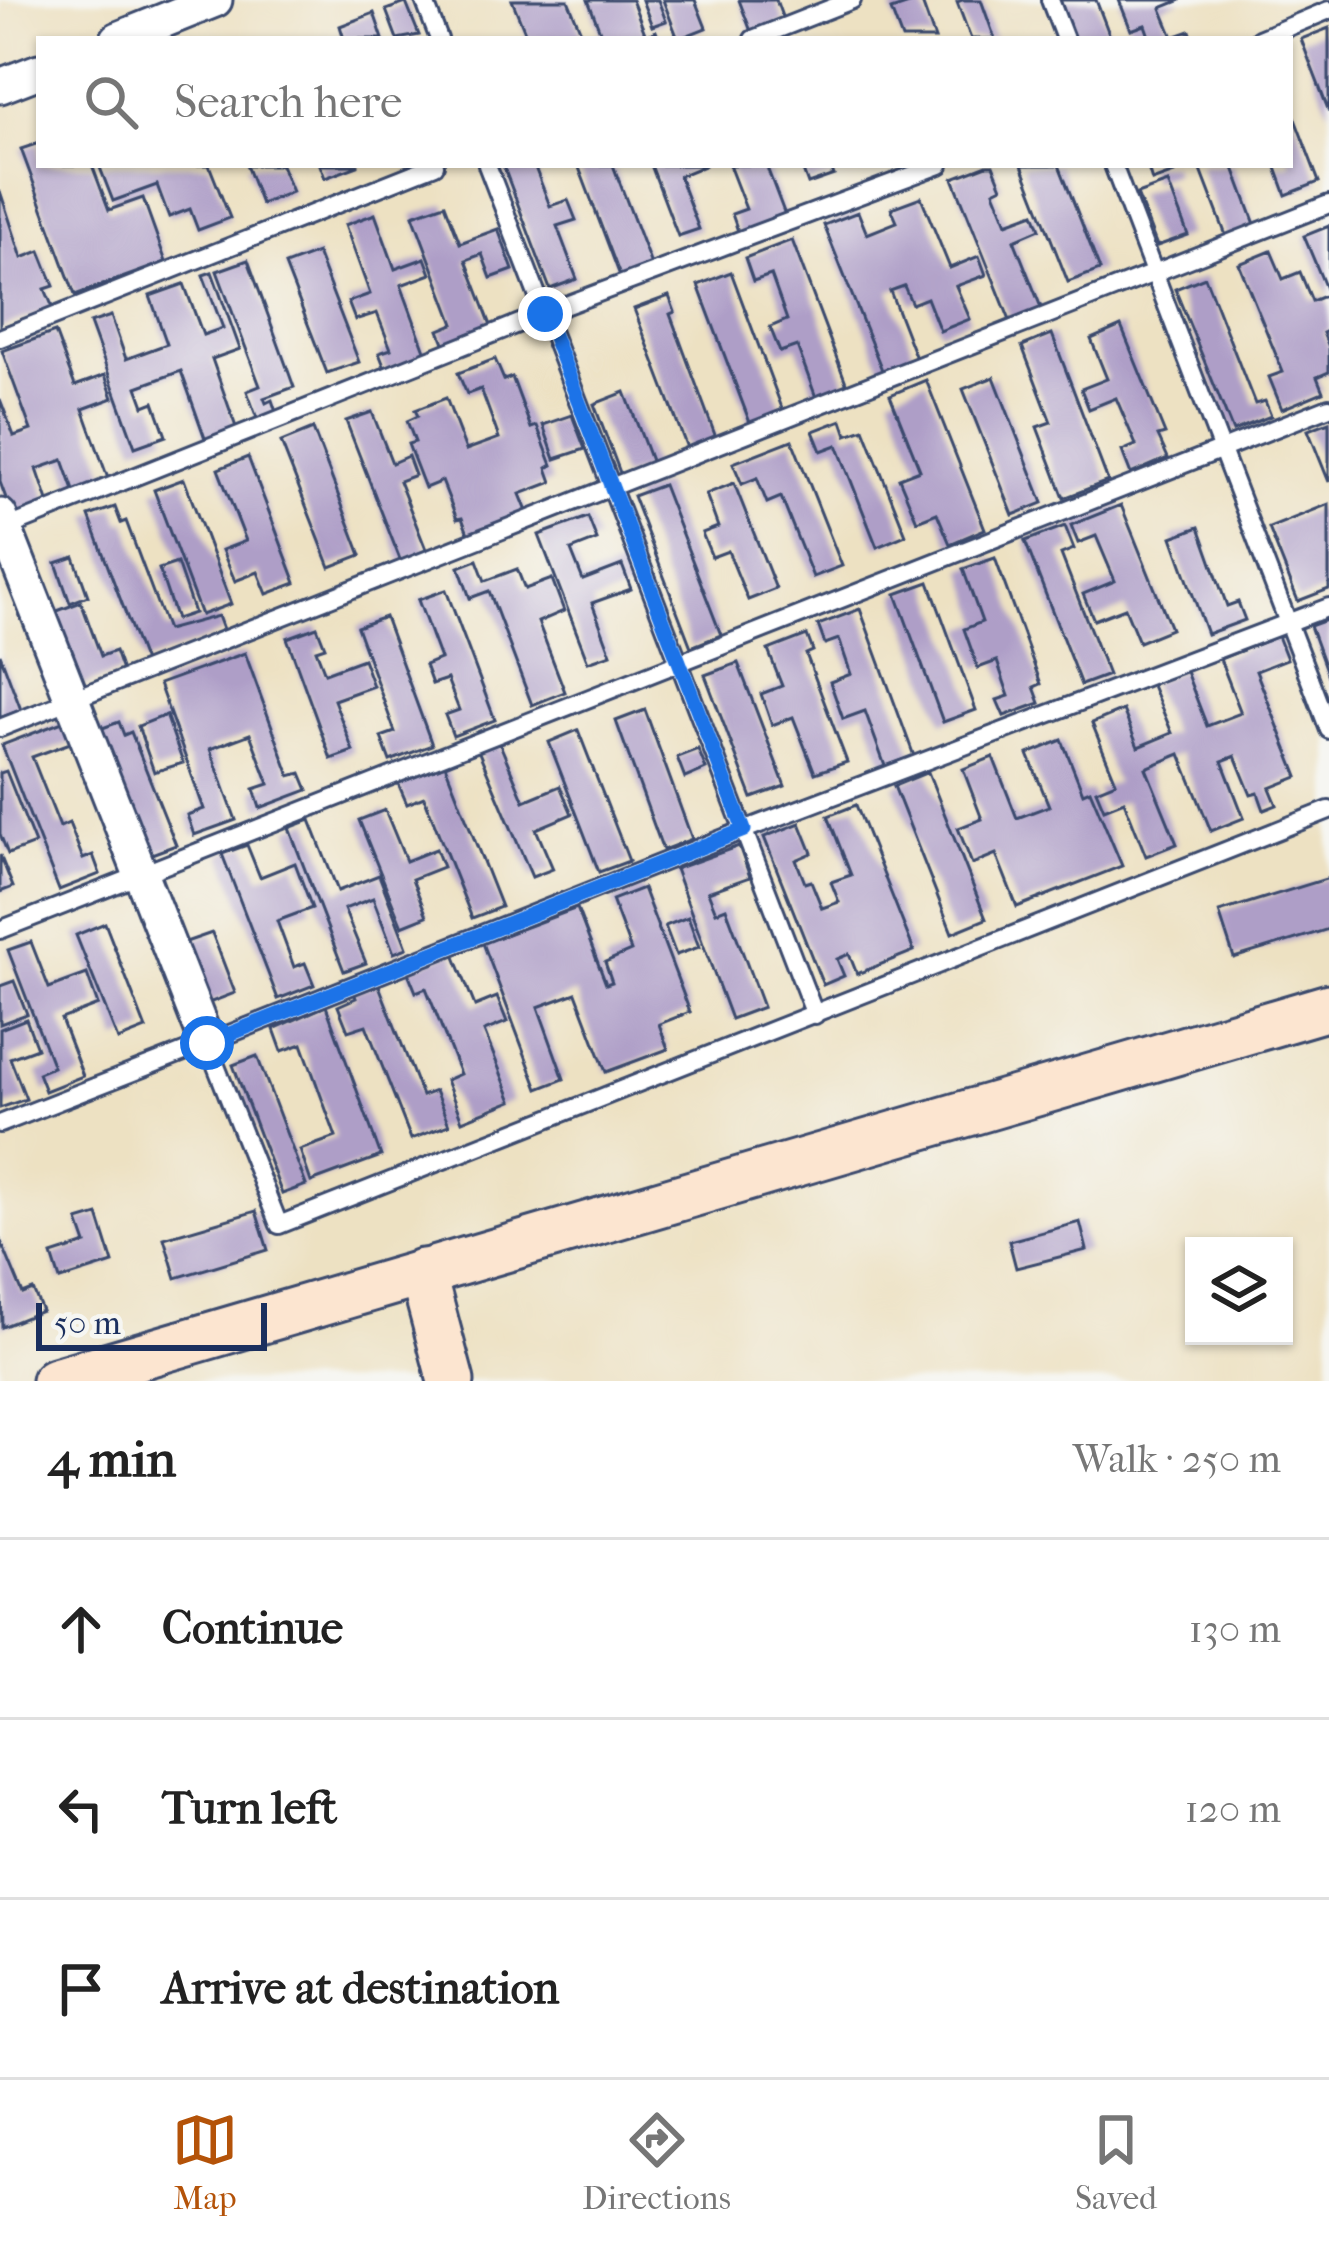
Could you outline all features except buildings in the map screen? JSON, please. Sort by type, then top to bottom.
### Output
[{"type":"main road","points":[[55,1381],[1329,1007]]},
{"type":"main road","points":[[422,1272],[451,1381]]},
{"type":"street","points":[[125,36],[215,0]]},
{"type":"street","points":[[0,86],[36,71]]},
{"type":"street","points":[[2,525],[207,1043]]},
{"type":"lane","points":[[424,0],[438,36]]},
{"type":"lane","points":[[761,36],[852,0]]},
{"type":"lane","points":[[1050,0],[1064,36]]},
{"type":"lane","points":[[1265,36],[1329,10]]},
{"type":"lane","points":[[0,338],[427,168]]},
{"type":"lane","points":[[488,168],[815,1015]]},
{"type":"lane","points":[[2,525],[932,168]]},
{"type":"lane","points":[[1114,168],[1329,730]]},
{"type":"lane","points":[[0,728],[1329,204]]},
{"type":"lane","points":[[0,930],[1329,407]]},
{"type":"lane","points":[[0,1124],[744,830],[1329,607]]},
{"type":"lane","points":[[207,1043],[279,1226],[1329,809]]},
{"type":"route","points":[[207,1043],[744,830],[545,314]]}]
